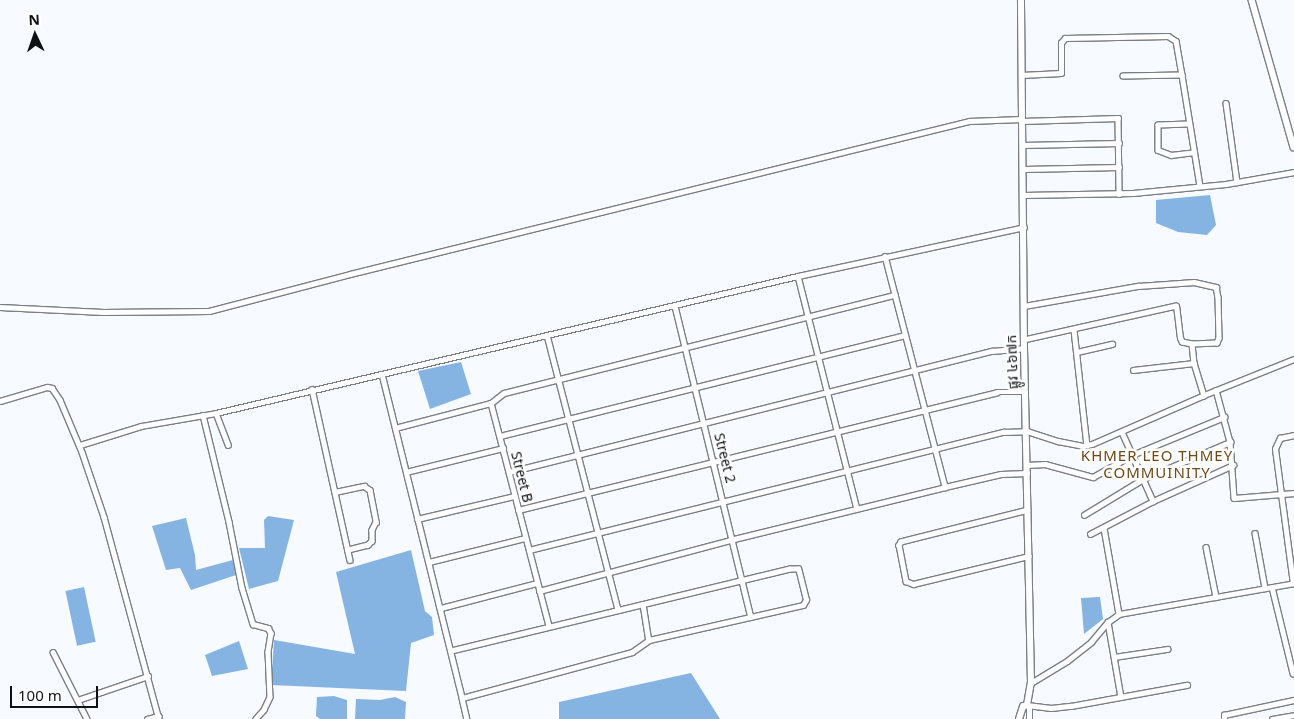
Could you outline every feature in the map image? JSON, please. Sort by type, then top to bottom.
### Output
[{"type":"street","name":"ផ្លូវ ៤៦៧ក","points":[[1019,719],[1023,707],[1027,705],[1031,683],[1024,348],[1021,0]]},
{"type":"street","points":[[1252,0],[1294,147]]},
{"type":"street","points":[[1021,75],[1061,74],[1062,43],[1065,38],[1168,36],[1176,41],[1200,186]]},
{"type":"street","points":[[1123,76],[1182,75]]},
{"type":"street","points":[[1226,104],[1237,182]]},
{"type":"street","points":[[0,307],[103,312],[209,311],[350,274],[969,122],[1118,118],[1119,194]]},
{"type":"street","points":[[1189,124],[1158,125],[1158,150],[1171,155],[1194,152]]},
{"type":"street","points":[[1022,145],[1119,142]]},
{"type":"street","points":[[1023,169],[1119,167]]},
{"type":"street","points":[[1023,195],[1119,194],[1237,182],[1294,172]]},
{"type":"street","points":[[80,446],[141,426],[216,413],[798,276],[1024,227]]},
{"type":"street","points":[[885,256],[944,487]]},
{"type":"street","points":[[798,276],[856,509]]},
{"type":"street","points":[[1024,306],[1138,286],[1194,282],[1216,287],[1219,338],[1217,343],[1192,344],[1182,342],[1176,306],[1024,340]]},
{"type":"street","points":[[395,428],[491,403],[504,393],[895,295]]},
{"type":"street","name":"Street 2","points":[[675,306],[734,539],[751,617]]},
{"type":"street","points":[[1074,330],[1087,446]]},
{"type":"street","points":[[547,335],[618,610]]},
{"type":"street","points":[[500,436],[905,335]]},
{"type":"street","points":[[1077,352],[1112,344]]},
{"type":"street","points":[[1192,344],[1194,363],[1204,395]]},
{"type":"street","points":[[509,472],[992,351],[1024,348]]},
{"type":"street","points":[[528,550],[1004,432],[1027,431],[1058,441],[1087,446],[1204,395],[1294,359]]},
{"type":"street","points":[[1133,370],[1194,363]]},
{"type":"street","points":[[382,374],[452,651],[466,719]]},
{"type":"street","points":[[0,401],[41,388],[52,388],[60,400],[80,446],[104,518],[148,676],[159,718],[147,719]]},
{"type":"street","points":[[312,389],[350,560]]},
{"type":"street","points":[[1216,390],[1230,442],[1234,498],[1294,493]]},
{"type":"street","points":[[518,510],[997,392],[1026,392]]},
{"type":"street","name":"Street B","points":[[491,403],[549,626]]},
{"type":"street","points":[[216,413],[228,445]]},
{"type":"street","points":[[203,415],[229,522],[242,588],[253,624],[268,628],[271,633],[268,652],[270,697],[264,710],[256,719]]},
{"type":"street","points":[[1027,465],[1045,464],[1094,477],[1132,455],[1224,418]]},
{"type":"street","points":[[1122,432],[1153,501]]},
{"type":"street","points":[[1031,683],[1067,661],[1091,642],[1108,622],[1120,614],[1293,584],[1276,443],[1280,438],[1294,435]]},
{"type":"street","points":[[1084,515],[1143,479],[1230,442]]},
{"type":"street","points":[[406,472],[503,448]]},
{"type":"street","points":[[1090,534],[1153,501],[1233,465]]},
{"type":"street","points":[[539,590],[944,487],[1001,474],[1027,473]]},
{"type":"street","points":[[335,492],[364,486],[370,490],[376,522],[372,530],[372,541],[348,550]]},
{"type":"street","points":[[418,519],[514,496]]},
{"type":"street","points":[[1028,510],[901,542],[899,545],[906,581],[913,584],[1029,556]]},
{"type":"street","points":[[1104,528],[1120,614]]},
{"type":"street","points":[[1254,533],[1265,588]]},
{"type":"street","points":[[429,562],[525,538]]},
{"type":"street","points":[[1206,547],[1216,597]]},
{"type":"street","points":[[452,651],[790,569],[798,569],[806,600],[803,605],[649,640],[632,652],[462,698]]},
{"type":"street","points":[[441,608],[537,583]]},
{"type":"street","points":[[1272,587],[1293,673]]},
{"type":"street","points":[[643,604],[649,640]]},
{"type":"street","points":[[1108,622],[1121,697]]},
{"type":"street","points":[[1114,657],[1167,649]]},
{"type":"street","points":[[52,652],[87,719]]},
{"type":"street","points":[[78,700],[148,676]]},
{"type":"street","points":[[1029,719],[1029,708],[1027,705],[1051,708],[1071,706],[1188,685]]},
{"type":"street","points":[[1224,719],[1224,715],[1294,700]]},
{"type":"street","points":[[1272,719],[1294,715]]},
{"type":"water","points":[[1210,195],[1216,225],[1207,235],[1178,232],[1156,223],[1156,200]]},
{"type":"water","points":[[461,362],[471,394],[430,409],[418,371]]},
{"type":"water","points":[[268,516],[294,520],[278,581],[249,589],[239,548],[265,548],[264,520]]},
{"type":"water","points":[[186,518],[195,555],[196,570],[233,560],[236,575],[191,590],[180,568],[166,570],[152,526]]},
{"type":"water","points":[[411,550],[425,611],[432,617],[434,635],[411,643],[406,691],[271,685],[274,640],[355,654],[336,572]]},
{"type":"water","points":[[84,587],[96,642],[77,646],[65,591]]},
{"type":"water","points":[[1100,597],[1103,619],[1084,634],[1081,598]]},
{"type":"water","points":[[239,641],[248,669],[212,676],[205,655]]},
{"type":"water","points":[[691,673],[720,719],[559,719],[559,702]]},
{"type":"water","points":[[334,696],[347,700],[347,719],[320,719],[316,716],[317,697]]},
{"type":"water","points":[[395,697],[406,702],[405,719],[355,719],[356,699],[380,700]]},
{"type":"district","name":"KHMER LEO THMEY COMMUINITY","points":[[1157,464]]}]
